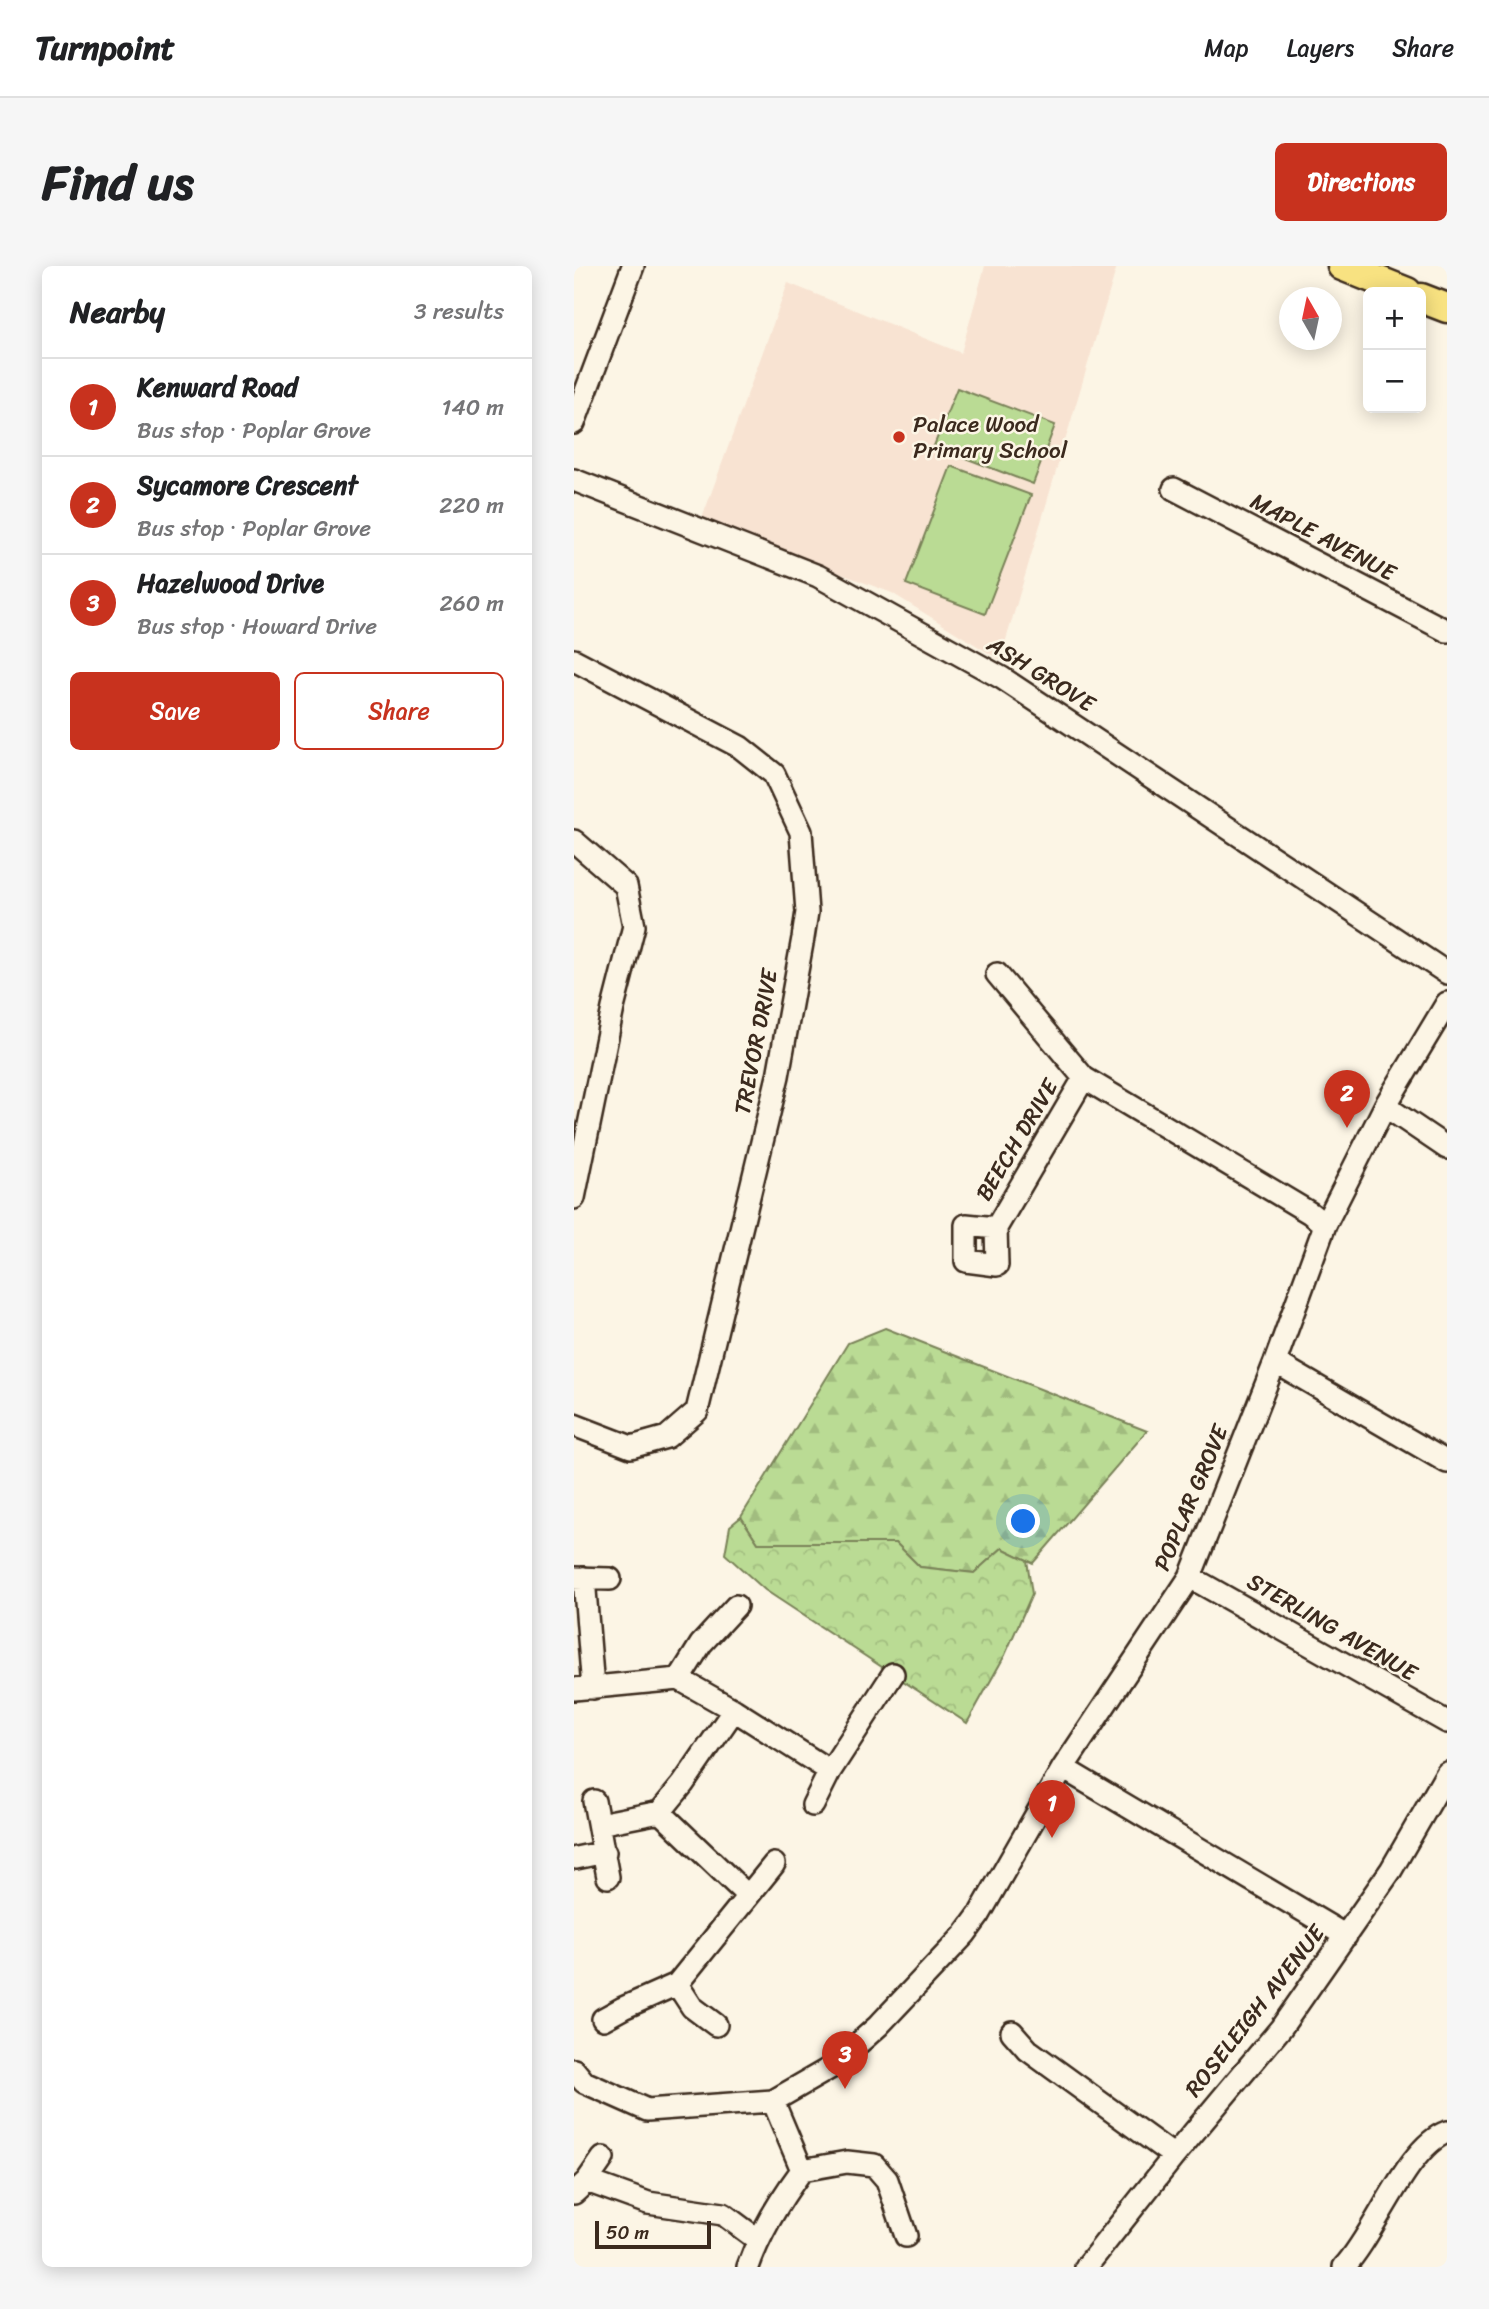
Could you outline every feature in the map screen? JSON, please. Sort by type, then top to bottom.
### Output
[{"type":"main road","points":[[1342,266],[1394,287]]},
{"type":"main road","points":[[1426,300],[1447,308]]},
{"type":"street","points":[[574,424],[634,266]]},
{"type":"street","name":"ASH GROVE","points":[[574,480],[818,576],[1002,678],[1447,973]]},
{"type":"street","name":"MAPLE AVENUE","points":[[1174,489],[1447,631]]},
{"type":"street","name":"TREVOR DRIVE","points":[[574,660],[740,747],[774,774],[801,832],[807,912],[778,1076],[697,1411],[667,1437],[631,1447],[574,1425]]},
{"type":"street","points":[[574,841],[626,886],[634,926],[613,1008],[574,1198]]},
{"type":"street","points":[[997,974],[1084,1078],[1310,1213],[1325,1225]]},
{"type":"street","name":"POPLAR GROVE","points":[[773,2101],[832,2067],[878,2026],[965,1934],[979,1915],[1063,1768],[1190,1577],[1275,1363],[1325,1225],[1385,1106],[1447,1003]]},
{"type":"street","name":"BEECH DRIVE","points":[[996,1228],[1084,1078]]},
{"type":"street","points":[[1385,1106],[1447,1148]]},
{"type":"street","points":[[1275,1363],[1447,1462]]},
{"type":"street","name":"STERLING AVENUE","points":[[1190,1577],[1447,1722]]},
{"type":"street","points":[[610,1579],[579,1578],[584,1688],[679,1679],[734,1710],[830,1771]]},
{"type":"street","points":[[679,1679],[701,1644],[736,1606]]},
{"type":"street","points":[[813,1805],[830,1771],[892,1674]]},
{"type":"street","points":[[599,1824],[660,1812],[683,1784],[734,1710]]},
{"type":"street","points":[[1063,1768],[1346,1936]]},
{"type":"street","name":"ROSELEIGH AVENUE","points":[[1086,2267],[1281,2028],[1391,1870],[1447,1773]]},
{"type":"street","points":[[594,1801],[608,1877]]},
{"type":"street","points":[[660,1812],[748,1896]]},
{"type":"street","points":[[576,1858],[605,1852]]},
{"type":"street","points":[[603,2020],[619,1999],[677,1984],[774,1864]]},
{"type":"street","points":[[677,1984],[692,2007],[716,2025]]},
{"type":"street","points":[[1012,2032],[1028,2050],[1174,2156]]},
{"type":"street","points":[[574,2070],[584,2082],[647,2110],[773,2101],[802,2170]]},
{"type":"street","points":[[1343,2267],[1357,2253],[1418,2152],[1436,2136],[1447,2132]]},
{"type":"street","points":[[603,2158],[581,2187],[648,2203],[723,2214],[758,2240]]},
{"type":"street","points":[[748,2267],[758,2240],[802,2170],[847,2162],[874,2165],[887,2180],[906,2236]]},
{"type":"shaded area","name":"Palace Wood Primary School","points":[[985,266],[1117,266],[1000,660],[892,593],[701,521],[788,283],[961,353]]},
{"type":"green space","points":[[957,388],[1055,425],[1033,484],[934,446]]},
{"type":"green space","points":[[951,466],[1031,495],[985,614],[906,584]]},
{"type":"green space","points":[[885,1328],[1147,1431],[1033,1563],[1002,1548],[974,1573],[920,1567],[896,1543],[758,1543],[741,1517],[848,1343]]},
{"type":"green space","points":[[741,1517],[758,1543],[896,1543],[920,1567],[974,1573],[1002,1548],[1027,1560],[1032,1594],[1005,1655],[967,1723],[765,1590],[725,1554],[730,1526]]},
{"type":"place","name":"Palace Wood Primary School","points":[[899,437]]},
{"type":"place","name":"Sycamore Crescent","points":[[1347,1128]]},
{"type":"place","name":"Kenward Road","points":[[1052,1838]]},
{"type":"place","name":"Hazelwood Drive","points":[[845,2089]]}]
